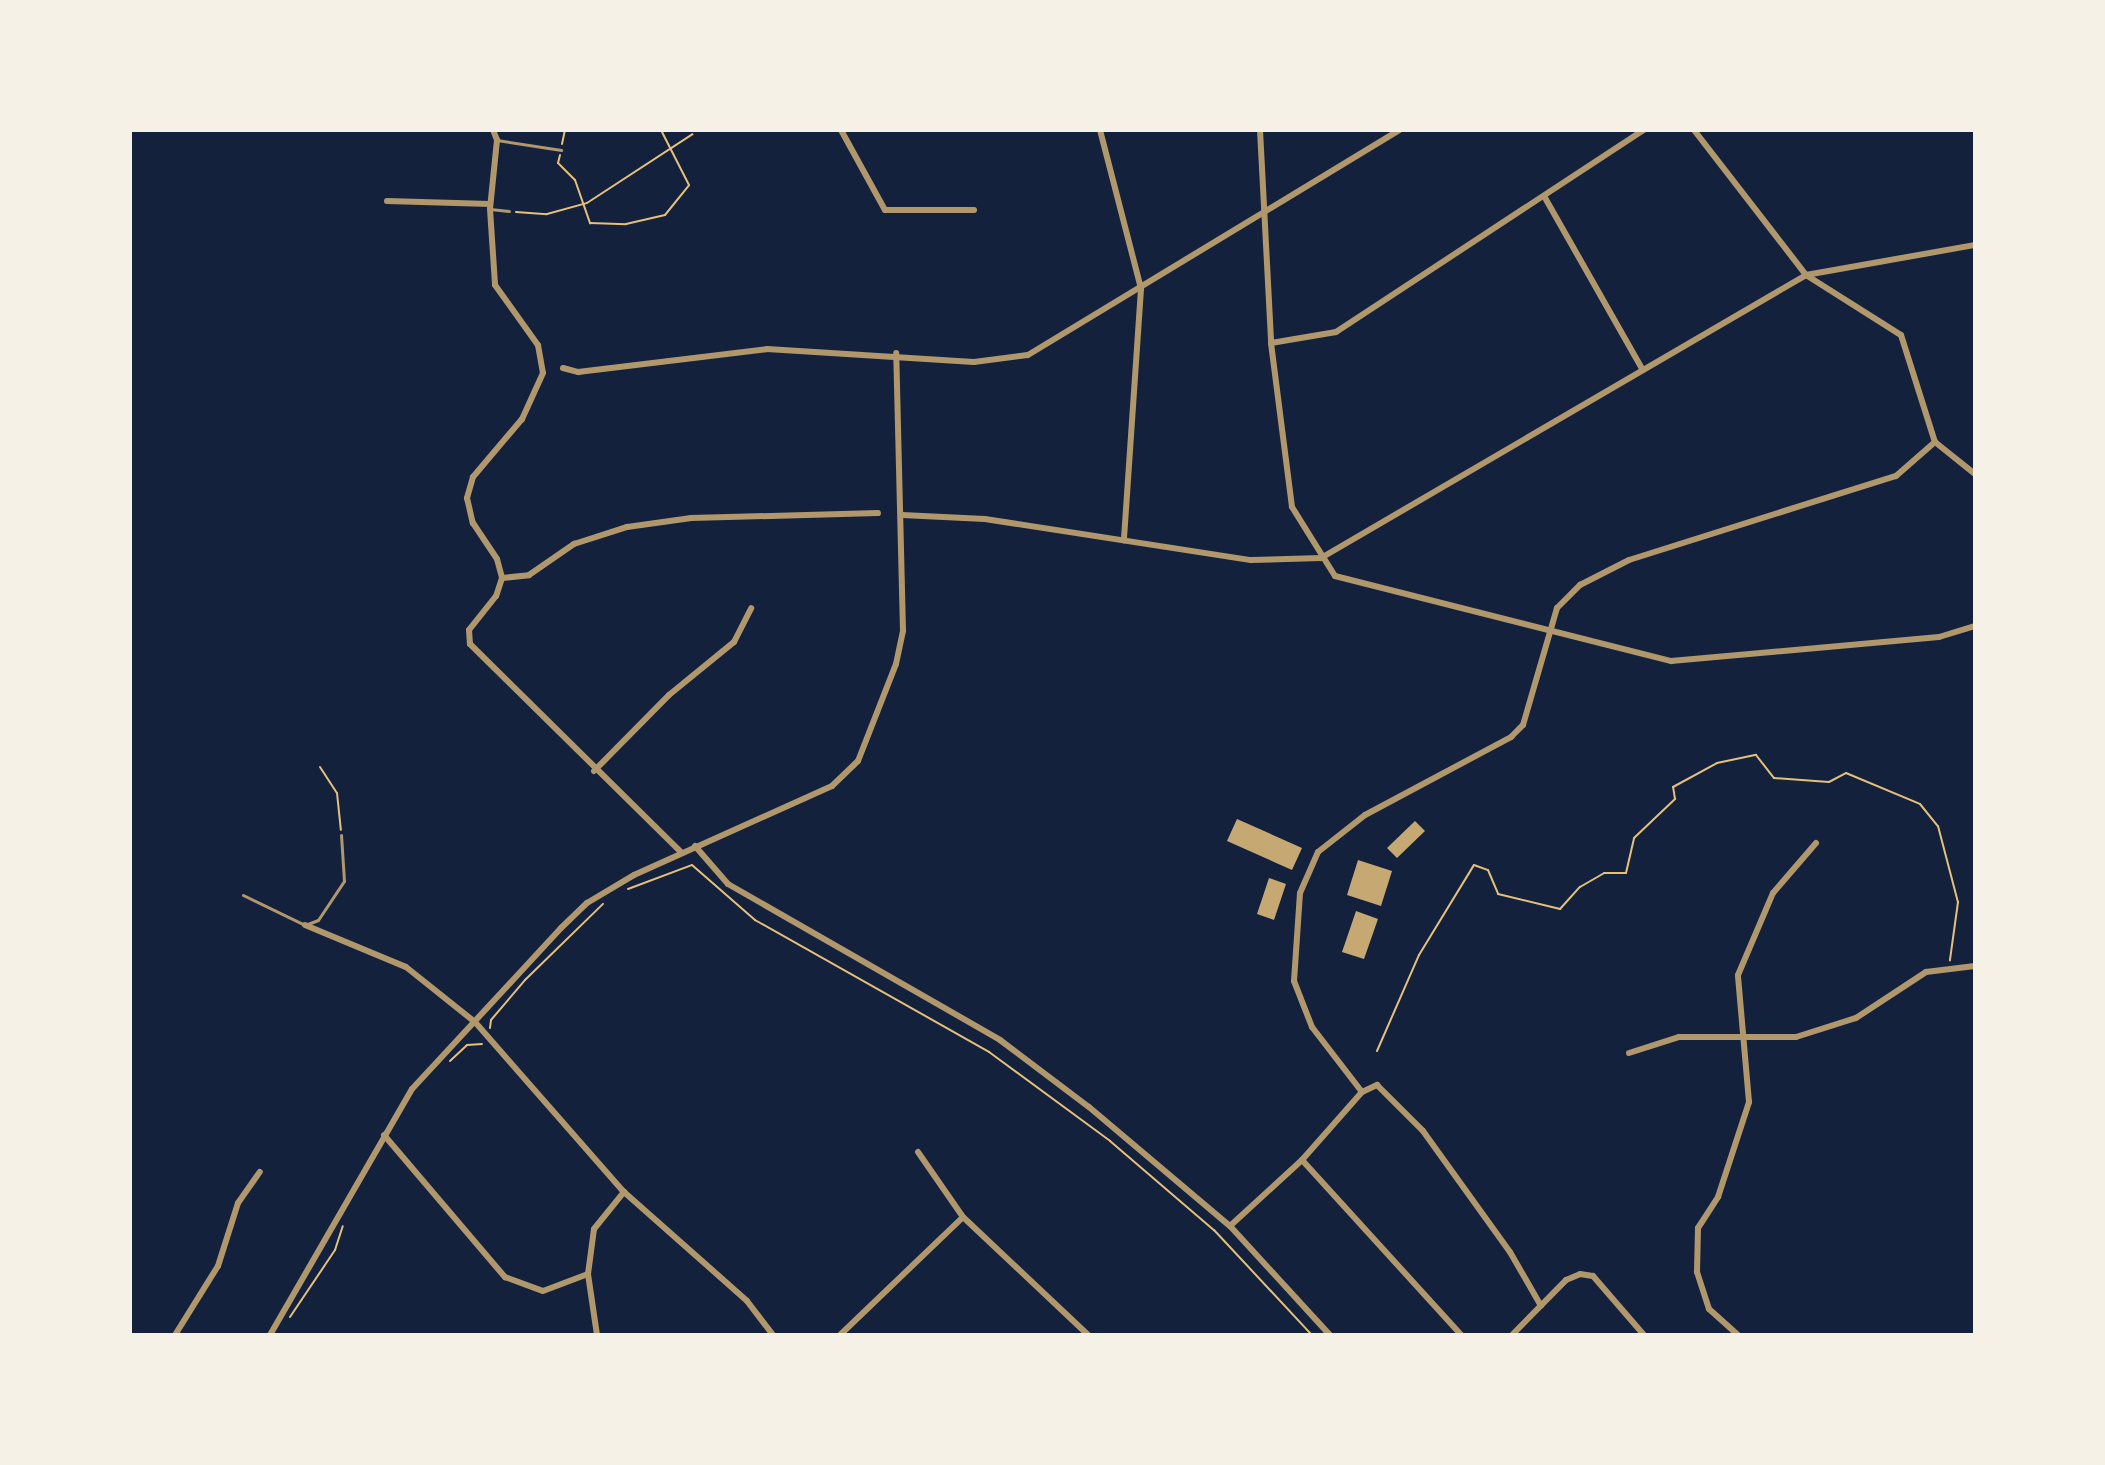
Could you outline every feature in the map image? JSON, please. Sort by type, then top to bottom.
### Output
[{"type":"street","points":[[493,130],[497,140],[490,207],[495,285],[538,345],[543,373],[522,419],[473,477],[467,498],[473,523],[497,559],[502,578],[496,596],[469,630],[470,644],[594,771],[681,852]]},
{"type":"street","points":[[841,130],[885,210],[974,210]]},
{"type":"street","points":[[1100,130],[1141,289],[1124,540]]},
{"type":"street","points":[[1260,130],[1271,343],[1292,507],[1335,576],[1671,661],[1939,637],[1975,626]]},
{"type":"street","points":[[563,368],[578,372],[767,349],[896,353],[974,362],[1028,355],[1399,130]]},
{"type":"street","points":[[1271,343],[1336,332],[1644,130]]},
{"type":"street","points":[[1694,130],[1806,275],[1901,335],[1935,442],[1975,474]]},
{"type":"street","points":[[1544,196],[1643,370]]},
{"type":"street","points":[[387,201],[490,207]]},
{"type":"street","points":[[902,515],[985,519],[1251,560],[1321,558],[1806,275],[1975,245]]},
{"type":"street","points":[[270,1335],[412,1089],[587,903],[681,852],[832,786],[858,761],[896,664],[903,631],[896,353]]},
{"type":"street","points":[[1362,1092],[1312,1027],[1294,981],[1296,922],[1309,871],[1318,852],[1344,829],[1511,737],[1523,725],[1557,608],[1580,585],[1629,560],[1896,476],[1935,442]]},
{"type":"street","points":[[502,578],[529,575],[574,544],[627,527],[691,518],[878,513]]},
{"type":"street","points":[[594,771],[669,695],[734,642],[751,608]]},
{"type":"street","points":[[1738,1335],[1709,1309],[1697,1272],[1698,1228],[1718,1197],[1749,1102],[1738,975],[1773,893],[1816,843]]},
{"type":"street","points":[[695,846],[728,884],[1000,1040],[1171,1173],[1230,1226],[1330,1335]]},
{"type":"street","points":[[305,925],[406,967],[475,1022],[624,1192],[747,1301],[773,1335]]},
{"type":"street","points":[[1629,1053],[1679,1037],[1796,1037],[1841,1025],[1922,974],[1975,966]]},
{"type":"street","points":[[1230,1226],[1302,1160],[1362,1092],[1377,1085],[1423,1131],[1510,1252],[1541,1306]]},
{"type":"street","points":[[384,1135],[505,1277],[543,1291],[588,1274]]},
{"type":"street","points":[[918,1152],[963,1217],[1088,1335]]},
{"type":"street","points":[[1302,1160],[1461,1335]]},
{"type":"street","points":[[175,1335],[218,1266],[238,1203],[260,1172]]},
{"type":"street","points":[[597,1335],[588,1274],[594,1229],[624,1192]]},
{"type":"street","points":[[840,1335],[963,1217]]},
{"type":"street","points":[[1512,1335],[1580,1274],[1593,1276],[1644,1335]]},
{"type":"lane","points":[[497,140],[561,150]]},
{"type":"lane","points":[[490,207],[509,211]]},
{"type":"lane","points":[[243,895],[305,925],[318,920],[344,881],[341,835]]},
{"type":"path","points":[[565,130],[558,163],[587,203],[590,223],[626,224],[665,215],[689,185],[671,144],[661,130]]},
{"type":"path","points":[[509,211],[547,214],[587,203],[671,144],[693,134]]},
{"type":"path","points":[[1377,1051],[1419,955],[1474,865],[1488,870],[1498,894],[1560,909],[1580,887],[1604,873],[1626,873],[1634,838],[1675,799],[1673,787],[1717,763],[1756,755],[1774,778],[1829,782],[1846,773],[1920,804],[1938,826],[1958,902],[1949,969]]},
{"type":"path","points":[[320,767],[337,793],[341,835]]},
{"type":"path","points":[[627,889],[692,865],[755,920],[989,1052],[1110,1141],[1214,1230],[1312,1335]]},
{"type":"path","points":[[446,1065],[467,1045],[481,1044],[488,1037],[491,1020],[525,980],[605,903]]},
{"type":"path","points":[[285,1325],[335,1250],[345,1219]]},
{"type":"building","points":[[1237,819],[1302,848],[1292,870],[1227,841]]},
{"type":"building","points":[[1415,821],[1425,831],[1397,858],[1387,848]]},
{"type":"building","points":[[1358,860],[1392,871],[1381,906],[1347,895]]},
{"type":"building","points":[[1269,878],[1286,884],[1274,920],[1257,914]]},
{"type":"building","points":[[1356,911],[1378,919],[1364,959],[1342,952]]}]
